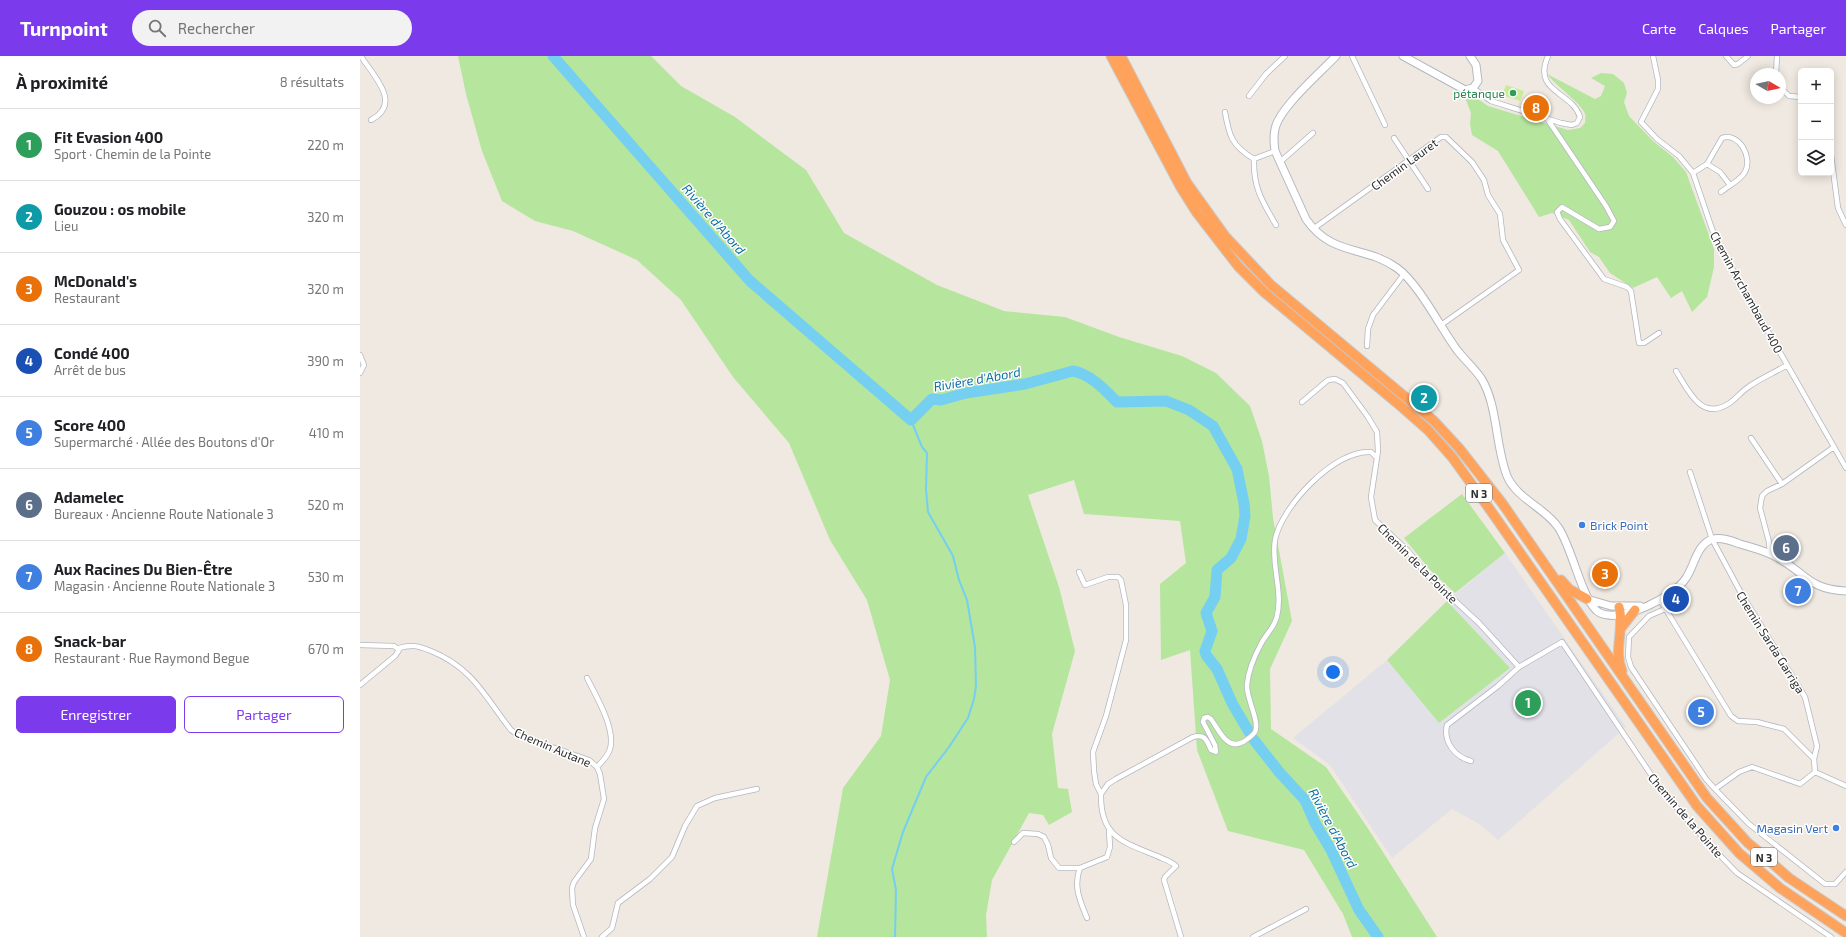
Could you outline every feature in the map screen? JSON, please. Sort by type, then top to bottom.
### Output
[{"type":"highway","name":"N 3","points":[[1111,56],[1180,186],[1197,213],[1238,266],[1264,292],[1428,430],[1452,457],[1491,511],[1697,806],[1739,852],[1775,884],[1846,933]]},
{"type":"highway","name":"N 3","points":[[1122,56],[1187,183],[1225,236],[1271,285],[1434,421],[1459,448],[1502,503],[1707,798],[1748,843],[1789,878],[1846,916]]},
{"type":"highway","points":[[1502,503],[1519,522],[1547,563],[1569,589],[1587,599]]},
{"type":"highway","points":[[1622,628],[1635,610]]},
{"type":"highway","points":[[1620,611],[1622,628],[1618,653],[1619,664],[1624,676],[1688,768],[1696,782]]},
{"type":"main road","points":[[1336,56],[1284,111],[1275,129],[1275,151],[1306,219],[1313,229],[1331,243],[1386,262],[1404,274],[1457,350],[1481,378],[1489,396],[1507,476],[1516,490],[1558,526],[1573,557],[1587,599],[1591,606],[1601,614],[1609,616],[1620,611],[1645,606]]},
{"type":"main road","points":[[1403,56],[1460,89],[1473,88],[1478,81],[1476,65],[1470,56]]},
{"type":"main road","points":[[1620,611],[1635,610],[1660,600],[1672,592],[1683,582],[1702,546],[1712,539],[1726,540],[1770,554],[1782,560],[1814,584],[1828,589],[1846,591]]},
{"type":"street","points":[[361,56],[386,96],[386,105],[384,110],[371,120]]},
{"type":"street","points":[[1249,96],[1266,74],[1285,56]]},
{"type":"street","points":[[1352,56],[1385,125]]},
{"type":"street","points":[[1473,88],[1491,101],[1548,120],[1572,125],[1577,123],[1580,117],[1577,110],[1546,80],[1544,69],[1548,56]]},
{"type":"street","name":"Chemin Archambaud 400","points":[[1653,56],[1658,80],[1658,89],[1641,122],[1657,140],[1679,156],[1693,173],[1712,229],[1721,249],[1846,468]]},
{"type":"street","points":[[1726,56],[1734,64],[1738,64],[1748,56]]},
{"type":"street","points":[[1776,68],[1777,56]]},
{"type":"street","points":[[1786,93],[1789,96],[1798,97]]},
{"type":"street","points":[[1225,112],[1227,126],[1233,144],[1254,159]]},
{"type":"street","points":[[1548,120],[1606,206],[1614,221],[1610,227],[1599,229],[1562,208],[1557,212],[1560,219],[1604,279],[1627,287],[1631,291],[1639,343],[1644,342],[1659,333]]},
{"type":"street","points":[[1280,162],[1313,133]]},
{"type":"street","name":"Chemin Lauret","points":[[1313,229],[1443,136],[1448,138],[1476,166],[1485,183],[1488,195],[1499,210],[1502,222],[1503,240],[1519,268],[1517,272],[1441,325]]},
{"type":"street","points":[[1693,173],[1707,164],[1721,139],[1726,136],[1733,138],[1738,142],[1747,157],[1745,172],[1721,192]]},
{"type":"street","points":[[1394,138],[1428,189]]},
{"type":"street","points":[[1254,159],[1275,151]]},
{"type":"street","points":[[1254,159],[1255,182],[1258,193],[1276,224]]},
{"type":"street","points":[[1707,164],[1720,172],[1730,185]]},
{"type":"street","points":[[1834,176],[1838,208],[1846,225]]},
{"type":"street","points":[[1367,346],[1368,329],[1373,315],[1404,274]]},
{"type":"street","points":[[360,355],[364,364],[360,373]]},
{"type":"street","points":[[1676,371],[1692,396],[1708,409],[1716,410],[1731,402],[1748,387],[1787,365]]},
{"type":"street","name":"Chemin de la Pointe","points":[[1302,402],[1328,380],[1335,379],[1343,383],[1377,432],[1379,441],[1371,497],[1372,514],[1377,523],[1398,541],[1426,574],[1479,623],[1519,667],[1562,642],[1662,791],[1709,844],[1737,873],[1831,937]]},
{"type":"street","points":[[1751,438],[1782,484]]},
{"type":"street","points":[[1770,554],[1771,549],[1760,512],[1760,500],[1767,490],[1782,484],[1834,447]]},
{"type":"street","points":[[1101,794],[1108,784],[1116,779],[1193,737],[1203,736],[1211,750],[1216,752],[1215,745],[1203,722],[1204,718],[1208,717],[1211,719],[1228,742],[1233,744],[1244,741],[1252,735],[1256,723],[1249,703],[1248,681],[1257,653],[1277,617],[1278,598],[1275,569],[1275,540],[1280,527],[1295,501],[1311,483],[1328,469],[1346,457],[1358,453],[1371,452],[1376,457]]},
{"type":"street","name":"Chemin Sarda Garriga","points":[[1690,472],[1712,539],[1741,593],[1805,697],[1817,746],[1814,759],[1815,772]]},
{"type":"street","points":[[1079,572],[1085,585],[1108,577],[1118,578],[1120,580],[1126,605],[1126,640],[1106,716],[1093,752],[1096,784],[1101,794],[1103,813],[1114,836],[1169,861],[1176,866],[1164,880],[1181,937]]},
{"type":"street","points":[[1660,600],[1731,716],[1738,721],[1757,722],[1784,729],[1814,759]]},
{"type":"street","points":[[1645,606],[1649,616]]},
{"type":"street","points":[[1665,609],[1649,616],[1629,637],[1628,657],[1631,667],[1698,768],[1715,789],[1749,824],[1825,884],[1834,884],[1846,872]]},
{"type":"street","name":"Chemin Autane","points":[[360,645],[394,646],[399,648],[409,645],[416,645],[440,655],[473,678],[511,730],[518,735],[589,760],[597,767]]},
{"type":"street","points":[[360,685],[395,656],[399,648]]},
{"type":"street","points":[[1471,761],[1464,760],[1453,751],[1447,737],[1447,725],[1498,686],[1519,667]]},
{"type":"street","points":[[584,937],[573,905],[572,888],[574,882],[591,859],[595,828],[604,804],[604,792],[597,767],[610,749],[610,734],[601,706],[587,678]]},
{"type":"street","points":[[1715,789],[1739,772],[1752,767],[1795,783],[1804,782],[1815,772],[1846,786]]},
{"type":"street","points":[[602,937],[612,928],[618,903],[650,879],[672,856],[685,826],[697,806],[715,798],[757,789]]},
{"type":"street","points":[[1014,842],[1023,832],[1038,834],[1046,840],[1051,858],[1059,868],[1080,868],[1107,857],[1110,847],[1108,826]]},
{"type":"street","points":[[1080,868],[1077,880],[1079,900],[1087,918]]},
{"type":"street","points":[[1253,937],[1306,909]]},
{"type":"shaded area","points":[[1505,553],[1626,727],[1498,840],[1481,825],[1452,809],[1392,858],[1330,765],[1293,738],[1387,660],[1439,723],[1510,668],[1447,601]]},
{"type":"green space","points":[[458,56],[651,56],[681,86],[735,117],[806,170],[844,233],[937,285],[1004,311],[1065,317],[1119,337],[1182,356],[1216,373],[1250,406],[1262,441],[1269,476],[1273,518],[1292,621],[1270,669],[1271,729],[1326,767],[1367,827],[1437,937],[1352,937],[1343,914],[1304,850],[1228,831],[1197,750],[1190,650],[1161,660],[1160,584],[1186,563],[1180,521],[1084,514],[1074,480],[1028,495],[1059,587],[1075,651],[1052,734],[1058,788],[1068,789],[1072,812],[1049,825],[1043,815],[1029,813],[992,880],[986,915],[987,937],[817,937],[843,788],[881,736],[890,680],[867,600],[830,540],[789,443],[733,377],[681,300],[637,260],[573,231],[535,221],[502,201],[482,151],[466,94]]},
{"type":"green space","points":[[1601,73],[1613,74],[1624,83],[1627,93],[1624,102],[1629,116],[1653,141],[1673,157],[1686,172],[1714,249],[1714,267],[1707,297],[1692,312],[1682,291],[1671,298],[1657,277],[1633,288],[1610,273],[1599,257],[1590,252],[1569,220],[1552,213],[1539,217],[1498,151],[1472,135],[1470,124],[1471,113],[1464,95],[1471,91],[1478,99],[1488,106],[1568,130],[1580,128],[1585,123],[1585,115],[1583,110],[1547,74],[1595,99],[1601,96],[1605,86],[1591,78]]},
{"type":"green space","name":"pétanque","points":[[1506,85],[1524,91],[1520,101],[1502,95]]},
{"type":"green space","points":[[1462,494],[1505,553],[1455,593],[1430,570],[1404,538]]},
{"type":"green space","points":[[1447,601],[1510,668],[1439,723],[1387,660]]},
{"type":"waterway","name":"Rivière d'Abord","points":[[553,56],[750,281],[911,420],[932,399],[941,400],[966,393],[1025,384],[1073,371],[1085,375],[1091,379],[1102,387],[1117,402],[1166,401],[1189,410],[1213,426],[1237,469],[1245,516],[1241,539],[1231,558],[1217,570],[1215,597],[1206,613],[1212,631],[1205,651],[1206,655],[1217,669],[1232,703],[1249,732]]},
{"type":"waterway","points":[[895,937],[896,890],[892,869],[903,832],[926,777],[949,747],[968,718],[974,699],[976,686],[975,647],[967,600],[959,580],[953,556],[928,512],[926,489],[927,453],[922,447],[911,420]]},
{"type":"waterway","name":"Rivière d'Abord","points":[[1254,740],[1280,773],[1305,800],[1315,823],[1331,850],[1359,910],[1378,937]]},
{"type":"place","name":"pétanque","points":[[1513,93]]},
{"type":"place","name":"Snack-bar","points":[[1536,108]]},
{"type":"place","name":"Gouzou : os mobile","points":[[1424,398]]},
{"type":"place","name":"Brick Point","points":[[1582,525]]},
{"type":"place","name":"Adamelec","points":[[1786,548]]},
{"type":"place","name":"McDonald's","points":[[1605,574]]},
{"type":"place","name":"Aux Racines Du Bien-Être","points":[[1798,591]]},
{"type":"place","name":"Condé 400","points":[[1676,599]]},
{"type":"place","name":"Fit Evasion 400","points":[[1528,703]]},
{"type":"place","name":"Score 400","points":[[1701,712]]},
{"type":"place","name":"Magasin Vert","points":[[1836,828]]}]
